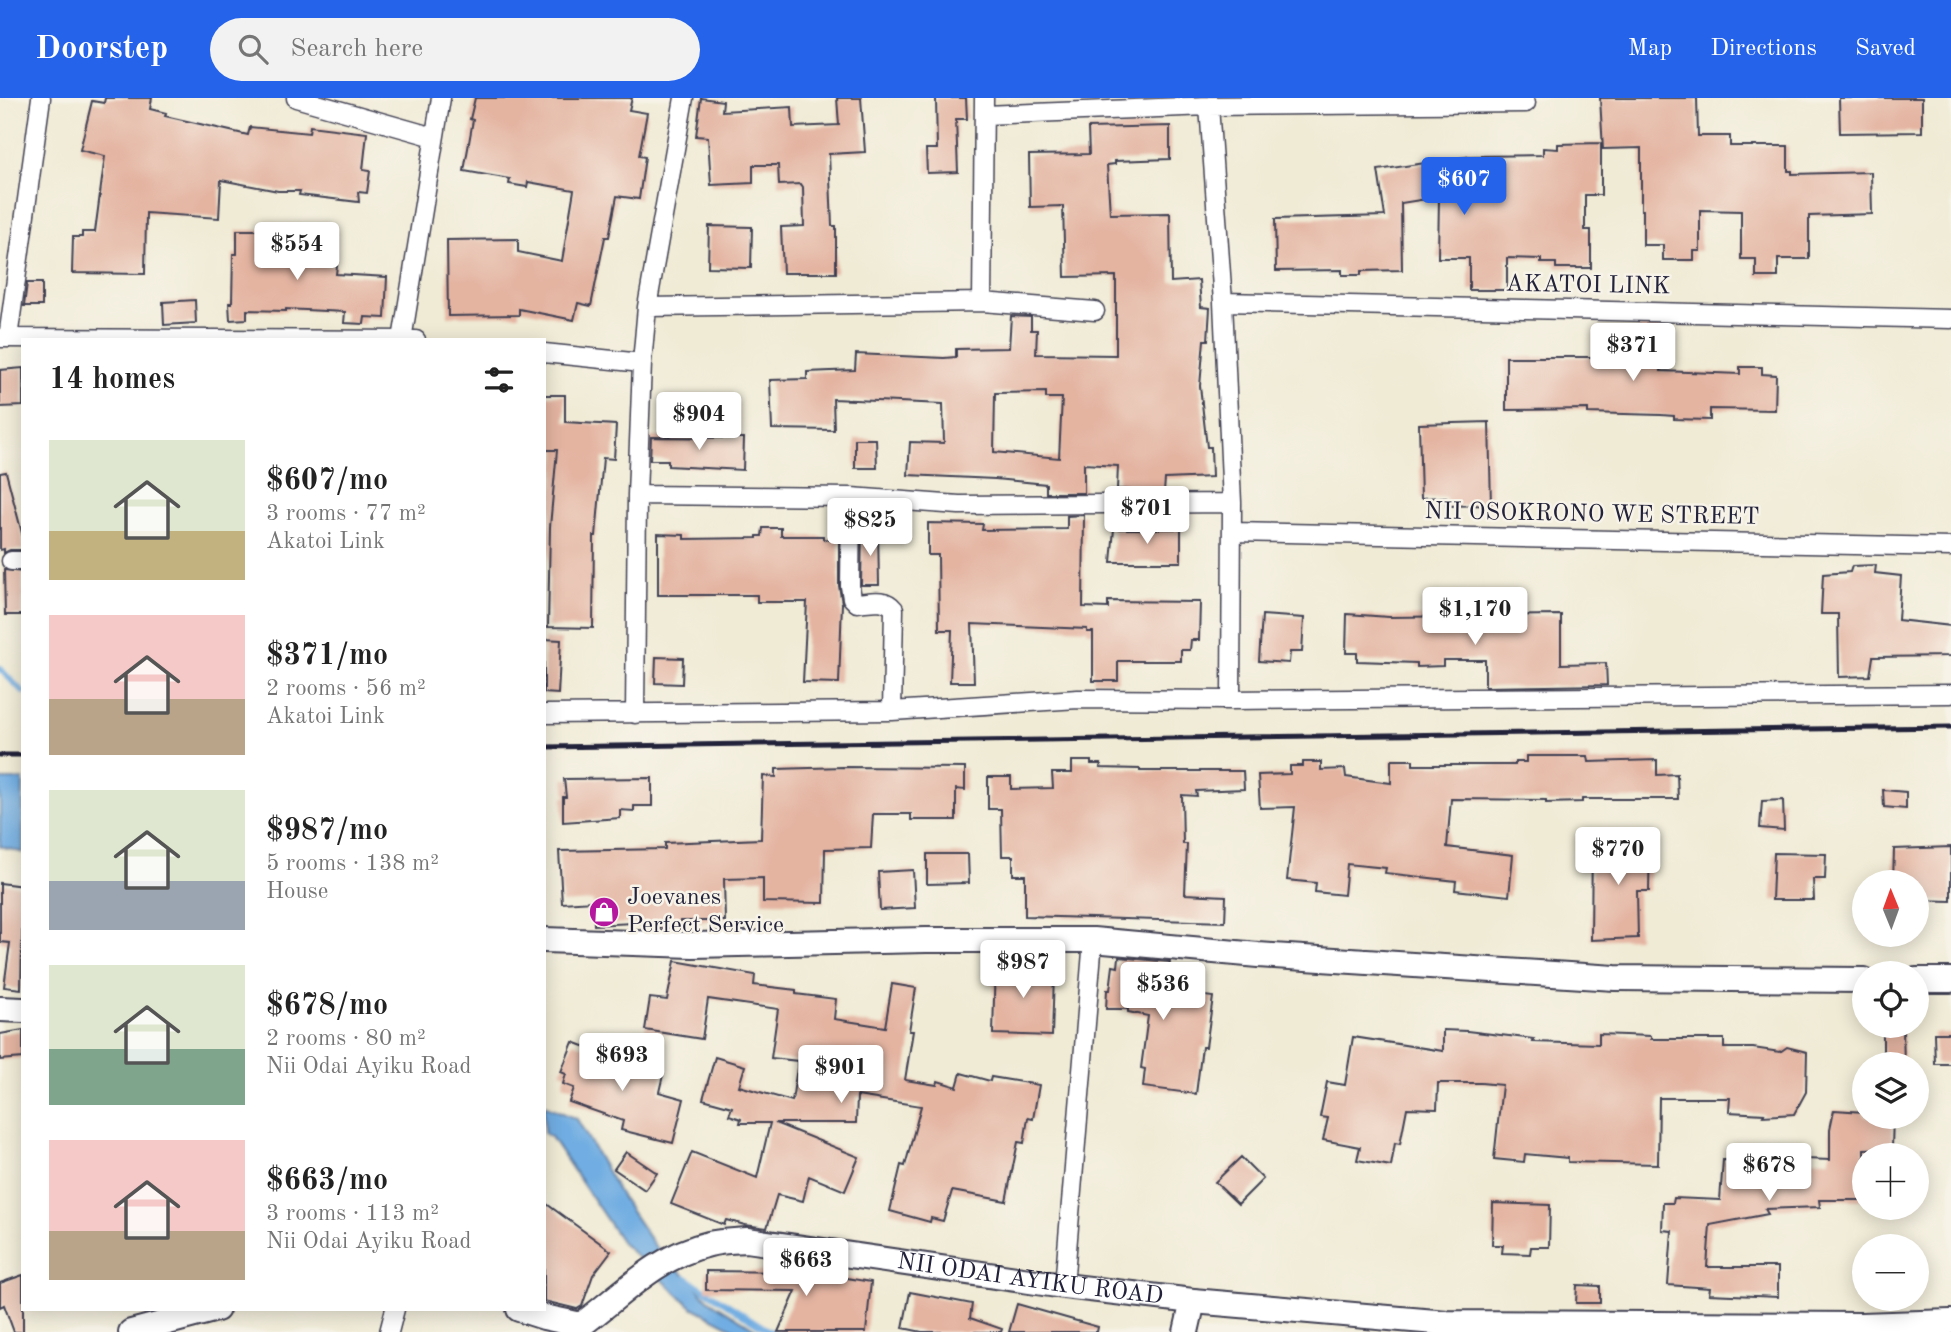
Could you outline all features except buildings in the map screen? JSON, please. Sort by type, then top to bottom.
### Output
[{"type":"street","points":[[41,98],[4,338],[77,338]]},
{"type":"street","points":[[296,98],[434,137]]},
{"type":"street","points":[[407,338],[441,98]]},
{"type":"street","points":[[635,714],[637,495],[642,363],[647,307],[684,98]]},
{"type":"street","points":[[982,302],[985,107],[1526,103]]},
{"type":"street","points":[[1209,106],[1223,302],[1232,503],[1231,700]]},
{"type":"street","points":[[647,307],[982,302],[1095,311]]},
{"type":"street","name":"AKATOI LINK","points":[[1223,302],[1951,319]]},
{"type":"street","points":[[546,353],[642,363]]},
{"type":"street","points":[[637,495],[851,498],[959,505],[1232,503]]},
{"type":"street","points":[[851,498],[852,598],[857,603],[881,601],[890,604],[894,609],[891,711]]},
{"type":"street","name":"NII OSOKRONO WE STREET","points":[[1233,533],[1951,547]]},
{"type":"street","points":[[546,714],[891,711],[1078,699],[1951,694]]},
{"type":"street","points":[[546,940],[694,946],[926,940],[1093,940],[1258,955],[1615,978],[1852,979]]},
{"type":"street","points":[[1064,1286],[1093,940]]},
{"type":"street","points":[[1929,980],[1951,980]]},
{"type":"street","points":[[0,1009],[21,1010]]},
{"type":"street","name":"NII ODAI AYIKU ROAD","points":[[525,1311],[579,1327],[650,1269],[679,1253],[710,1243],[747,1240],[1064,1286],[1193,1301],[1447,1323],[1861,1325],[1951,1322]]},
{"type":"street","name":"NII ODAI AYIKU ROAD","points":[[1186,1332],[1193,1301]]},
{"type":"street","points":[[131,1332],[210,1311]]},
{"type":"street","points":[[389,1332],[394,1311]]},
{"type":"water","points":[[0,780],[21,780],[21,852],[0,846]]},
{"type":"water","points":[[546,1106],[577,1119],[622,1198],[654,1245],[709,1300],[760,1332],[740,1332],[692,1307],[623,1244],[551,1137],[546,1134]]},
{"type":"waterway","points":[[0,669],[21,690]]},
{"type":"waterway","points":[[686,1278],[771,1332]]},
{"type":"railway","points":[[546,747],[1951,727]]},
{"type":"railway","points":[[0,755],[21,755]]},
{"type":"place","name":"Joevanes Perfect Service","points":[[604,912]]}]
